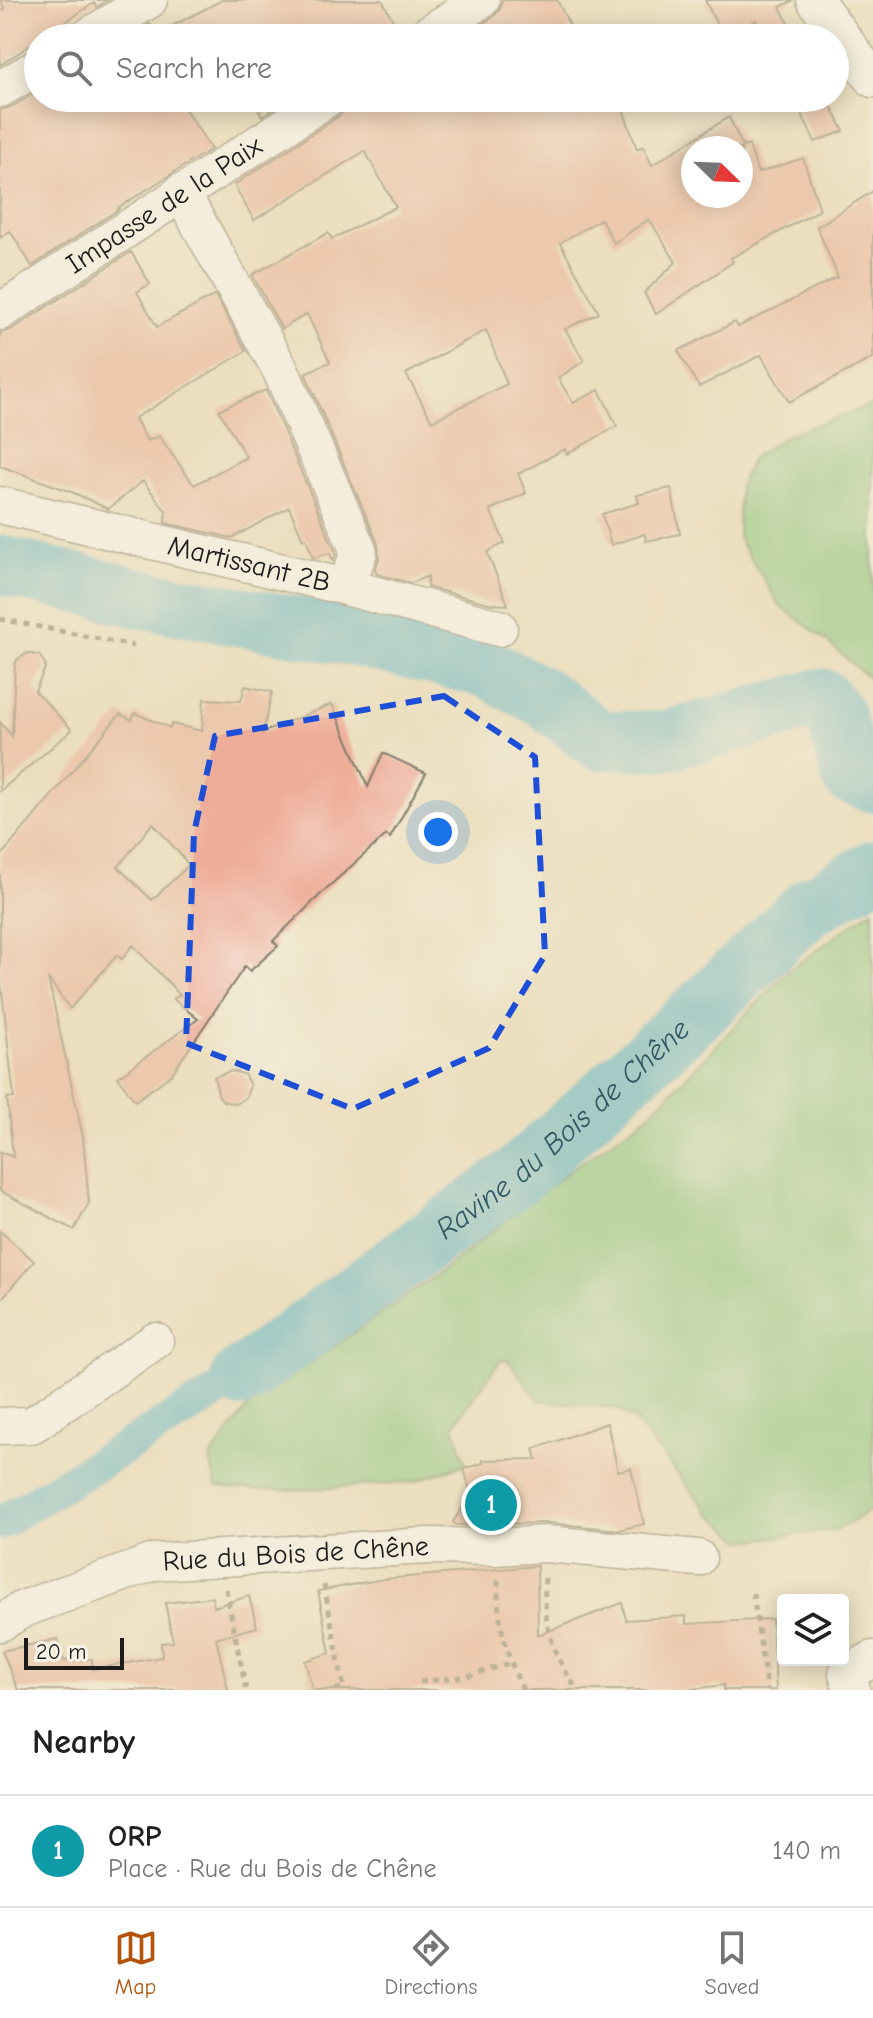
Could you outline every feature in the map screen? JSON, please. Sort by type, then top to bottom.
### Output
[{"type":"street","points":[[109,24],[149,0]]},
{"type":"street","points":[[444,24],[481,0]]},
{"type":"street","points":[[815,0],[833,24]]},
{"type":"street","points":[[849,46],[873,79]]},
{"type":"street","points":[[0,89],[24,75]]},
{"type":"street","name":"Impasse de la Paix","points":[[0,312],[306,112]]},
{"type":"street","points":[[181,192],[281,371],[359,552],[346,587]]},
{"type":"street","name":"Martissant 2B","points":[[0,505],[346,587],[499,628]]},
{"type":"street","points":[[0,1426],[32,1425],[155,1341]]},
{"type":"street","name":"Rue du Bois de Chêne","points":[[0,1623],[23,1609],[154,1562],[427,1546],[547,1544],[698,1558]]},
{"type":"street","points":[[852,1690],[847,1673],[873,1659]]},
{"type":"path","points":[[0,619],[134,646]]},
{"type":"path","points":[[547,1544],[546,1622],[556,1658],[577,1690]]},
{"type":"path","points":[[495,1547],[497,1613],[510,1663],[523,1690]]},
{"type":"path","points":[[317,1553],[344,1688],[331,1690]]},
{"type":"path","points":[[221,1558],[246,1690]]},
{"type":"path","points":[[753,1593],[767,1690]]},
{"type":"path","points":[[420,1682],[468,1676],[510,1663]]},
{"type":"highlighted area","points":[[444,696],[535,757],[545,955],[489,1048],[353,1109],[186,1043],[194,833],[215,736]]},
{"type":"green space","points":[[873,405],[873,682],[780,606],[738,538],[739,487],[752,458],[787,435]]},
{"type":"green space","points":[[873,909],[873,1509],[837,1530],[743,1541],[709,1512],[634,1420],[615,1408],[539,1400],[508,1360],[500,1361],[454,1425],[466,1464],[412,1482],[300,1490],[216,1486],[210,1458],[248,1407],[450,1265],[573,1168],[648,1116],[787,972]]},
{"type":"building","points":[[0,0],[108,0],[97,7],[94,3],[62,24],[24,24],[24,49],[0,65],[0,12],[5,9]]},
{"type":"building","points":[[222,0],[382,0],[395,24],[176,24]]},
{"type":"building","points":[[502,0],[557,0],[569,24],[482,24],[500,9]]},
{"type":"building","points":[[705,0],[794,0],[780,7],[789,24],[758,24],[756,20],[748,24],[717,24]]},
{"type":"building","points":[[24,100],[24,112],[187,112],[211,149],[32,266],[10,231],[0,238],[0,110]]},
{"type":"building","points":[[342,112],[624,112],[637,149],[643,146],[652,165],[681,147],[681,208],[753,208],[753,157],[758,173],[803,158],[820,210],[731,258],[733,262],[656,314],[644,293],[676,262],[649,219],[614,243],[601,219],[560,243],[599,313],[565,329],[584,361],[558,378],[573,403],[599,390],[617,426],[567,454],[565,449],[518,474],[526,493],[490,510],[505,543],[487,552],[508,605],[492,604],[427,587],[428,576],[411,583],[377,574],[378,544],[305,373],[330,362],[307,314],[282,329],[252,275],[328,233],[332,239],[396,207],[365,151],[254,220],[234,185]],"holes":[[[486,330],[507,384],[432,421],[406,374]]]},
{"type":"building","points":[[801,112],[834,112],[844,131],[815,142]]},
{"type":"building","points":[[729,117],[738,136],[699,136]]},
{"type":"building","points":[[873,191],[873,358],[789,402],[761,355],[699,387],[678,351],[735,322],[738,327],[838,277],[817,227]]},
{"type":"building","points":[[131,252],[150,284],[137,292],[157,327],[215,295],[246,351],[135,418],[147,441],[159,436],[194,485],[246,457],[219,410],[266,390],[336,553],[333,561],[330,553],[313,558],[289,507],[232,538],[165,523],[166,511],[143,481],[108,509],[72,492],[0,466],[0,333],[11,330]]},
{"type":"building","points":[[671,488],[680,534],[646,541],[645,534],[611,545],[602,514],[639,503],[637,495]]},
{"type":"building","points":[[28,653],[40,656],[46,666],[35,691],[72,730],[0,791],[0,722],[12,736],[15,664]]},
{"type":"building","points":[[245,686],[272,692],[263,732],[332,704],[368,787],[383,753],[426,773],[390,838],[386,835],[326,889],[273,941],[278,946],[250,971],[245,966],[171,1075],[135,1101],[118,1077],[198,1019],[173,999],[180,995],[133,945],[122,959],[117,955],[70,1009],[48,978],[83,1137],[89,1203],[74,1230],[0,1191],[0,1152],[13,1157],[7,1098],[14,1098],[0,974],[0,857],[120,714],[132,720],[135,713],[170,728],[172,724],[202,731],[204,699],[241,701]],"holes":[[[153,823],[189,865],[152,900],[118,867]]]},
{"type":"building","points":[[231,1071],[244,1074],[250,1085],[246,1097],[236,1104],[223,1101],[214,1077]]},
{"type":"building","points":[[0,1231],[34,1261],[0,1301]]},
{"type":"building","points":[[607,1423],[618,1471],[631,1468],[644,1524],[619,1530],[549,1523],[457,1525],[453,1522],[471,1494],[464,1469],[483,1463],[483,1460],[537,1459],[534,1449]]},
{"type":"building","points":[[537,1566],[538,1635],[622,1603],[626,1620],[686,1616],[686,1624],[772,1619],[776,1690],[724,1690],[724,1685],[685,1690],[313,1690],[305,1661],[330,1653],[318,1591],[384,1579]]},
{"type":"building","points":[[249,1596],[257,1627],[216,1638],[228,1690],[18,1690],[2,1651],[58,1639],[64,1661],[92,1659],[93,1669],[162,1657],[161,1643],[173,1642],[165,1603],[212,1597],[214,1607]]},
{"type":"waterway","points":[[0,565],[148,600],[356,637],[487,668],[544,698],[599,740],[664,741],[821,698],[835,715],[851,775],[873,783]]},
{"type":"waterway","name":"Ravine du Bois de Chêne","points":[[240,1378],[518,1175],[808,908],[873,870]]},
{"type":"waterway","points":[[0,1523],[240,1378]]},
{"type":"place","name":"ORP","points":[[491,1505]]}]
